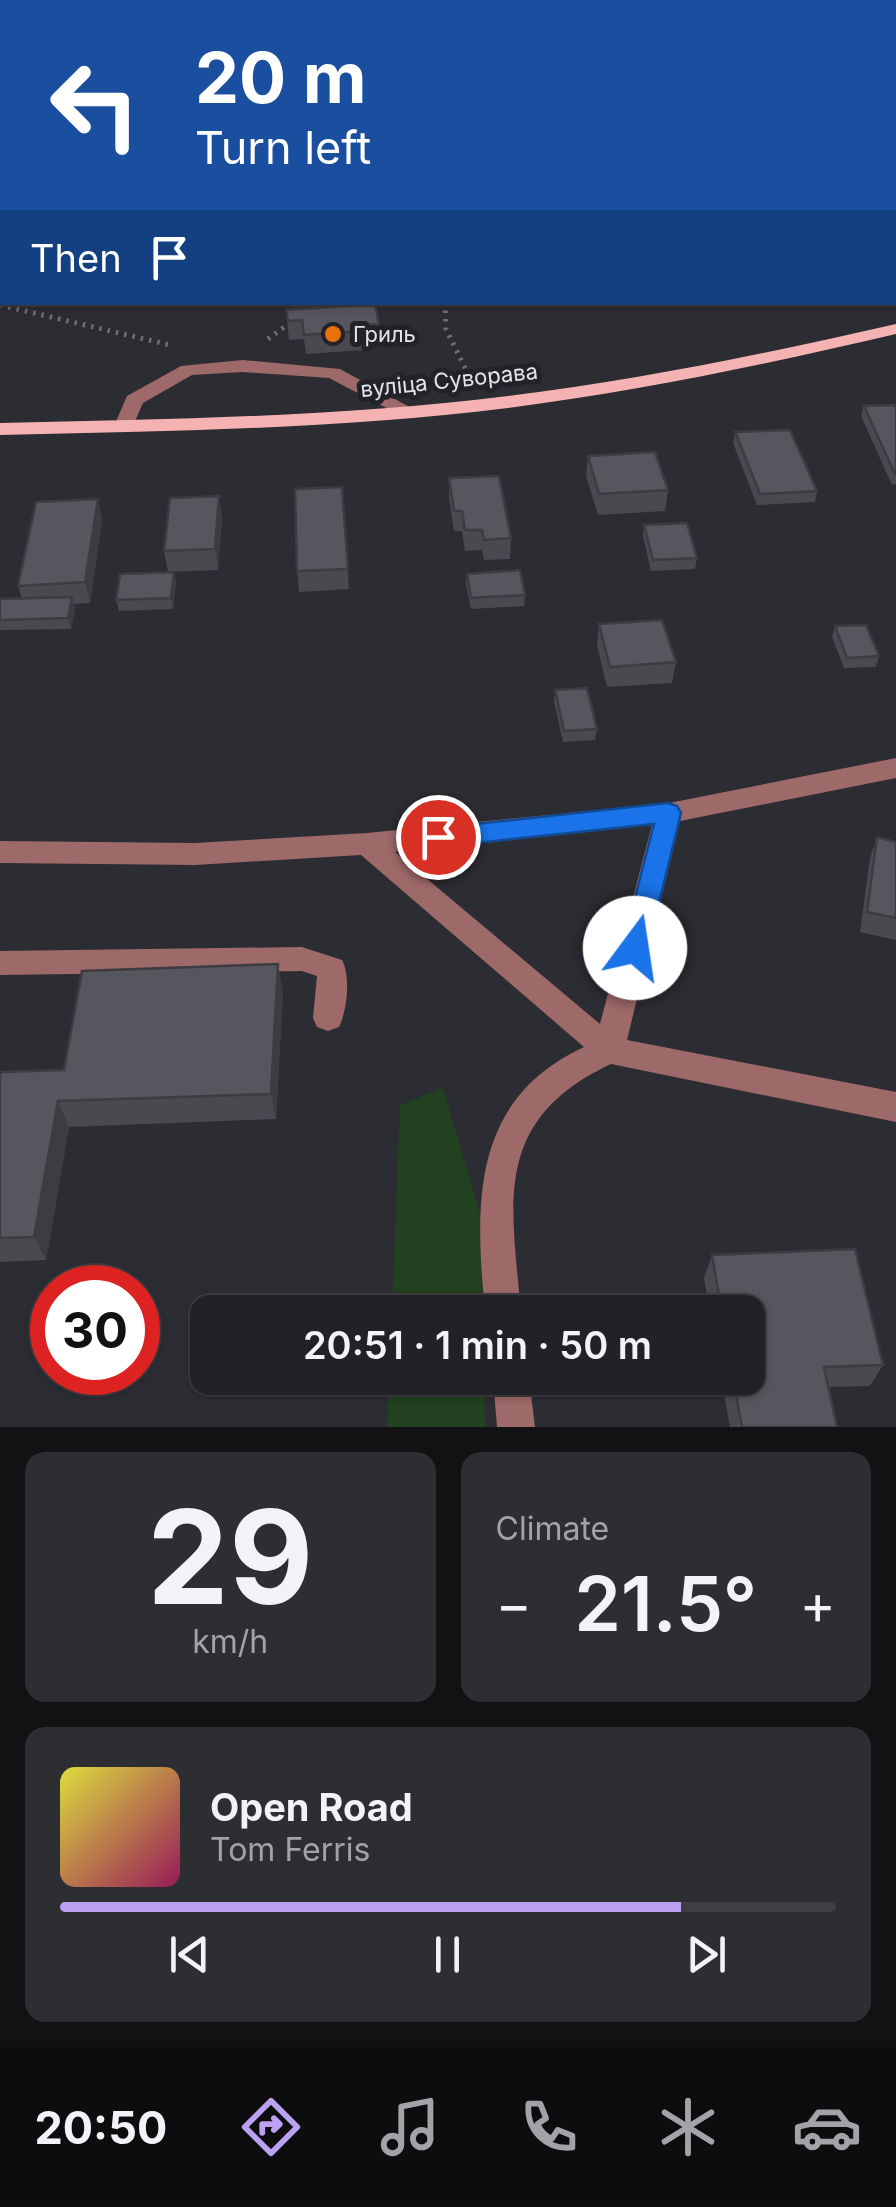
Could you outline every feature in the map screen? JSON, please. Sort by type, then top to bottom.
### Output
[{"type":"main road","name":"вуліца Суворава","points":[[0,429],[244,424],[506,402],[724,368],[896,329]]},
{"type":"street","points":[[124,426],[134,400],[188,370],[240,363],[333,373],[405,410]]},
{"type":"street","points":[[0,852],[195,854],[367,844],[668,813],[896,768]]},
{"type":"street","points":[[502,1295],[494,1210],[498,1170],[512,1134],[530,1104],[560,1076],[609,1050],[668,813]]},
{"type":"street","points":[[367,844],[609,1050],[896,1106]]},
{"type":"street","points":[[0,963],[302,959],[332,969],[328,1018]]},
{"type":"street","points":[[513,1395],[516,1427]]},
{"type":"path","points":[[0,305],[240,363],[306,312]]},
{"type":"path","points":[[445,305],[446,330],[470,376],[453,378]]},
{"type":"green space","points":[[443,1088],[481,1217],[483,1295],[393,1295],[400,1105]]},
{"type":"green space","points":[[388,1395],[484,1395],[485,1427],[387,1427]]},
{"type":"building","points":[[375,305],[379,324],[362,325],[363,331],[304,335],[302,320],[288,321],[286,310]]},
{"type":"building","points":[[896,405],[896,474],[895,474],[864,406]]},
{"type":"building","points":[[790,430],[817,491],[760,494],[735,432]]},
{"type":"building","points":[[655,452],[668,490],[599,494],[588,456]]},
{"type":"building","points":[[499,476],[511,538],[484,540],[482,530],[465,530],[462,511],[454,511],[449,478]]},
{"type":"building","points":[[342,487],[348,569],[297,571],[295,489]]},
{"type":"building","points":[[219,496],[215,549],[164,551],[170,498]]},
{"type":"building","points":[[98,499],[85,582],[18,586],[36,502]]},
{"type":"building","points":[[687,523],[697,558],[653,560],[644,525]]},
{"type":"building","points":[[520,570],[525,595],[471,598],[467,574]]},
{"type":"building","points":[[174,572],[171,598],[116,600],[120,574]]},
{"type":"building","points":[[72,597],[68,618],[0,620],[0,599]]},
{"type":"building","points":[[662,620],[676,662],[610,667],[599,624]]},
{"type":"building","points":[[866,625],[879,656],[847,658],[835,626]]},
{"type":"building","points":[[587,688],[597,729],[564,731],[555,690]]},
{"type":"building","points":[[877,837],[896,842],[896,918],[867,912]]},
{"type":"building","points":[[278,964],[271,1094],[58,1101],[34,1237],[0,1238],[0,1072],[64,1070],[82,971]]},
{"type":"building","points":[[855,1249],[883,1365],[824,1367],[837,1427],[742,1427],[736,1395],[765,1395],[765,1295],[719,1295],[712,1255]]},
{"type":"place","name":"Гриль","points":[[333,334]]},
{"type":"route","points":[[438,837],[668,813],[635,948]]}]
